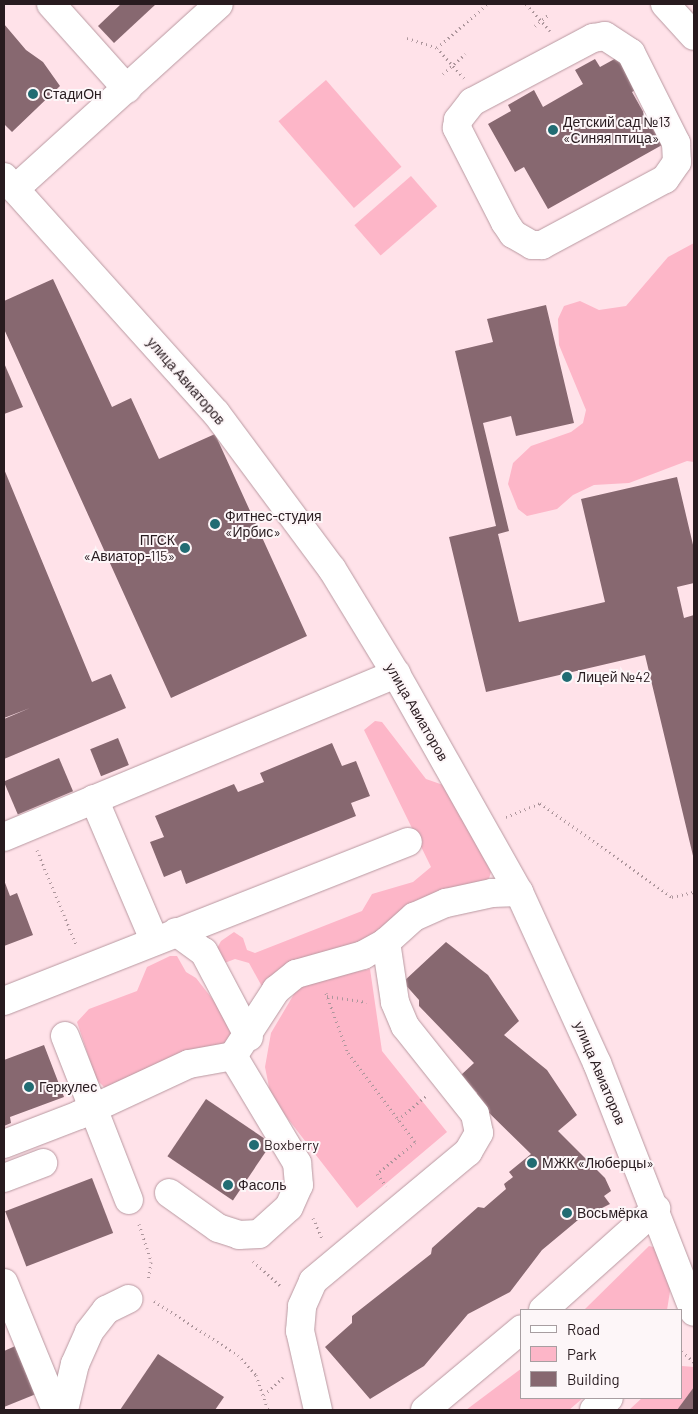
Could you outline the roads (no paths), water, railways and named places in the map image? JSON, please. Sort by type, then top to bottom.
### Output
[{"type":"street","points":[[9,183],[128,89],[220,4]]},
{"type":"street","points":[[665,4],[694,36]]},
{"type":"street","points":[[60,7],[128,89]]},
{"type":"street","points":[[605,36],[623,46],[631,54],[685,137],[677,162],[666,180],[542,245],[532,245],[513,234],[505,222],[457,128],[463,110],[481,97],[568,51],[605,36]]},
{"type":"street","name":"улица Авиаторов","points":[[9,183],[216,413],[332,569],[396,674],[519,892],[597,1063],[656,1209],[694,1314]]},
{"type":"street","points":[[16,832],[396,674]]},
{"type":"street","points":[[94,799],[165,936],[204,952],[241,1046],[297,1163],[299,1185],[288,1207],[259,1234],[239,1235],[218,1228],[168,1193]]},
{"type":"street","points":[[4,1001],[165,936],[408,842]]},
{"type":"street","points":[[4,1144],[94,1108],[189,1064],[241,1046],[276,990],[296,974],[363,955],[386,942],[414,916],[446,903],[492,893],[519,892]]},
{"type":"street","points":[[318,1410],[300,1331],[302,1306],[313,1282],[468,1152],[479,1134],[475,1114],[405,1026],[395,1002],[386,942]]},
{"type":"street","points":[[65,1036],[129,1200]]},
{"type":"street","points":[[4,1178],[43,1163]]},
{"type":"street","points":[[543,1309],[656,1209]]},
{"type":"street","points":[[4,1283],[13,1332],[56,1410]]},
{"type":"street","points":[[64,1410],[75,1364],[89,1332],[106,1310],[129,1299]]},
{"type":"street","points":[[683,1327],[694,1314]]},
{"type":"street","points":[[425,1410],[520,1331]]},
{"type":"street","points":[[594,1410],[608,1399]]},
{"type":"place","name":"СтадиОн","points":[[33,94]]},
{"type":"place","name":"Детский сад №13 «Синяя птица»","points":[[553,130]]},
{"type":"place","name":"Фитнес-студия «Ирбис»","points":[[215,524]]},
{"type":"place","name":"ПГСК «Авиатор-115»","points":[[185,548]]},
{"type":"place","name":"Лицей №42","points":[[567,677]]},
{"type":"place","name":"Геркулес","points":[[29,1087]]},
{"type":"place","name":"Boxberry","points":[[254,1145]]},
{"type":"place","name":"МЖК «Люберцы»","points":[[532,1163]]},
{"type":"place","name":"Фасоль","points":[[228,1185]]},
{"type":"place","name":"Восьмёрка","points":[[567,1213]]}]
